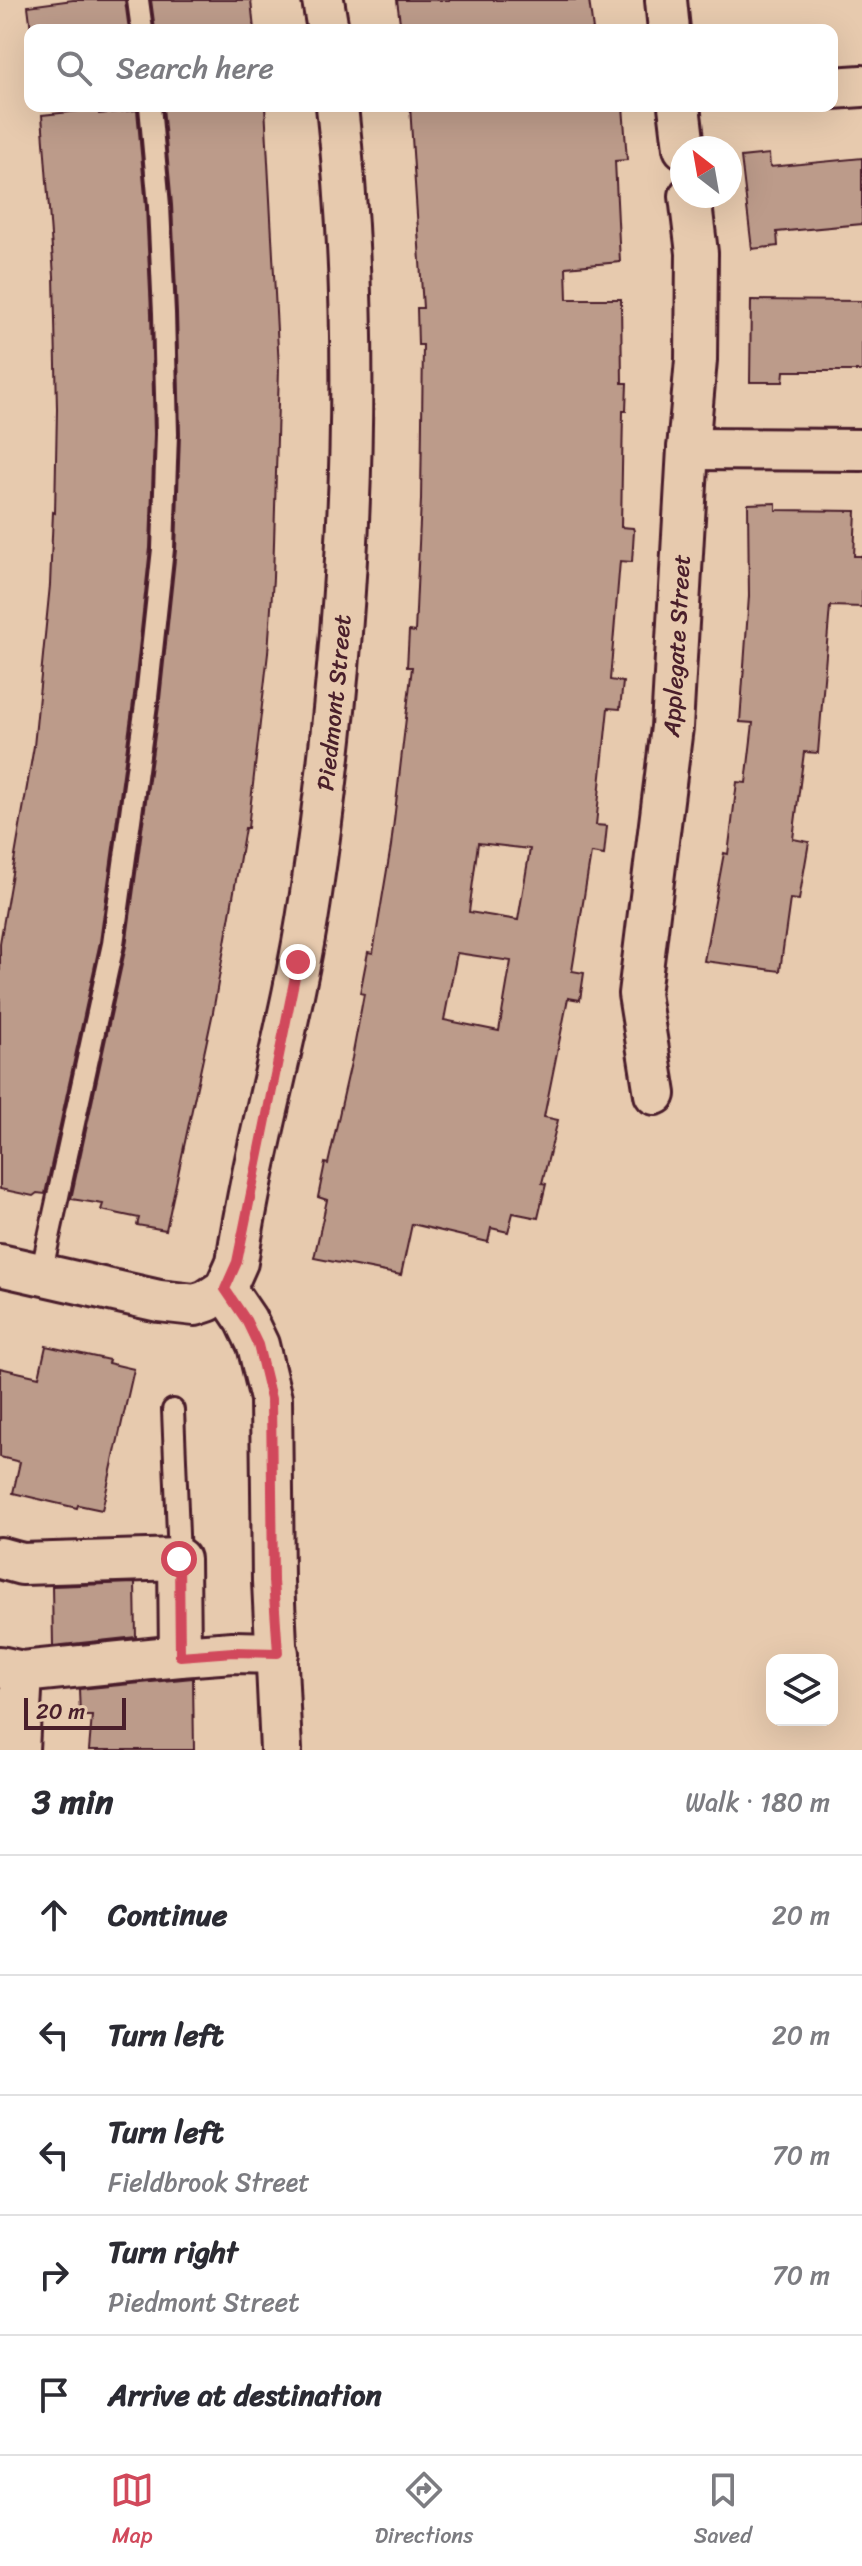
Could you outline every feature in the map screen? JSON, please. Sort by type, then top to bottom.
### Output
[{"type":"street","points":[[323,0],[327,24]]},
{"type":"street","points":[[666,0],[668,24]]},
{"type":"street","points":[[838,88],[862,86]]},
{"type":"street","name":"Piedmont Street","points":[[225,1289],[237,1262],[309,903],[342,624],[352,430],[347,261],[337,112]]},
{"type":"street","points":[[680,112],[683,136]]},
{"type":"street","name":"Applegate Street","points":[[655,1094],[639,994],[672,727],[696,360],[697,253],[691,208]]},
{"type":"street","points":[[688,449],[862,450]]},
{"type":"street","points":[[0,1265],[159,1301],[195,1305],[225,1289],[246,1320],[258,1345],[271,1399],[273,1581],[281,1750]]},
{"type":"street","points":[[0,1558],[22,1564],[179,1559],[180,1656]]},
{"type":"street","points":[[18,1750],[11,1670],[233,1652],[278,1653]]},
{"type":"lane","points":[[138,0],[141,24]]},
{"type":"lane","points":[[41,1274],[113,944],[147,697],[163,549],[167,434],[164,313],[151,112]]},
{"type":"lane","points":[[173,1410],[179,1559]]},
{"type":"building","points":[[73,0],[125,0],[128,24],[30,24],[28,6]]},
{"type":"building","points":[[151,0],[251,0],[253,24],[154,24]]},
{"type":"building","points":[[397,0],[589,0],[592,24],[400,24]]},
{"type":"building","points":[[137,112],[146,207],[154,434],[150,548],[134,695],[100,942],[45,1194],[33,1196],[0,1189],[0,943],[34,746],[55,513],[57,409],[54,276],[42,115]]},
{"type":"building","points":[[163,112],[265,112],[279,368],[268,653],[248,828],[245,828],[213,1012],[166,1230],[137,1225],[139,1218],[101,1210],[103,1204],[71,1199],[126,946],[160,699],[176,550],[180,434],[172,205]]},
{"type":"building","points":[[410,112],[623,112],[627,160],[615,161],[620,262],[566,267],[567,299],[621,299],[622,383],[627,383],[626,411],[623,411],[621,527],[633,528],[634,531],[632,562],[620,561],[610,680],[623,682],[620,709],[608,708],[596,825],[607,826],[604,855],[591,853],[572,971],[584,973],[580,1000],[568,998],[544,1117],[558,1120],[542,1183],[546,1184],[538,1218],[513,1213],[508,1232],[491,1228],[488,1242],[412,1224],[401,1275],[314,1258],[327,1200],[318,1197],[352,1058],[364,994],[360,993],[368,952],[373,953],[391,846],[412,667],[407,667],[409,631],[415,632],[421,500],[423,345],[418,345],[417,308],[423,308]],"holes":[[[478,843],[530,849],[518,920],[469,912]],[[457,953],[511,961],[499,1031],[444,1020]]]},
{"type":"building","points":[[769,154],[770,167],[862,158],[862,224],[777,232],[778,246],[752,249],[742,157]]},
{"type":"building","points":[[751,300],[862,301],[862,371],[784,371],[783,382],[750,382]]},
{"type":"building","points":[[776,503],[776,510],[856,511],[854,556],[862,556],[862,607],[830,606],[818,753],[804,752],[793,839],[809,842],[799,900],[790,899],[780,971],[704,961],[724,853],[728,854],[737,782],[746,783],[753,723],[740,722],[749,596],[748,504]]},
{"type":"building","points":[[46,1346],[134,1369],[102,1510],[78,1505],[77,1508],[13,1493],[20,1462],[0,1457],[0,1368],[39,1377]]},
{"type":"building","points":[[135,1583],[136,1637],[53,1646],[52,1586]]},
{"type":"building","points":[[193,1678],[194,1750],[89,1750],[92,1716],[80,1716],[79,1689]]},
{"type":"route","points":[[179,1559],[180,1656],[278,1653],[273,1581],[271,1399],[258,1345],[225,1289],[237,1262],[298,962]]}]
